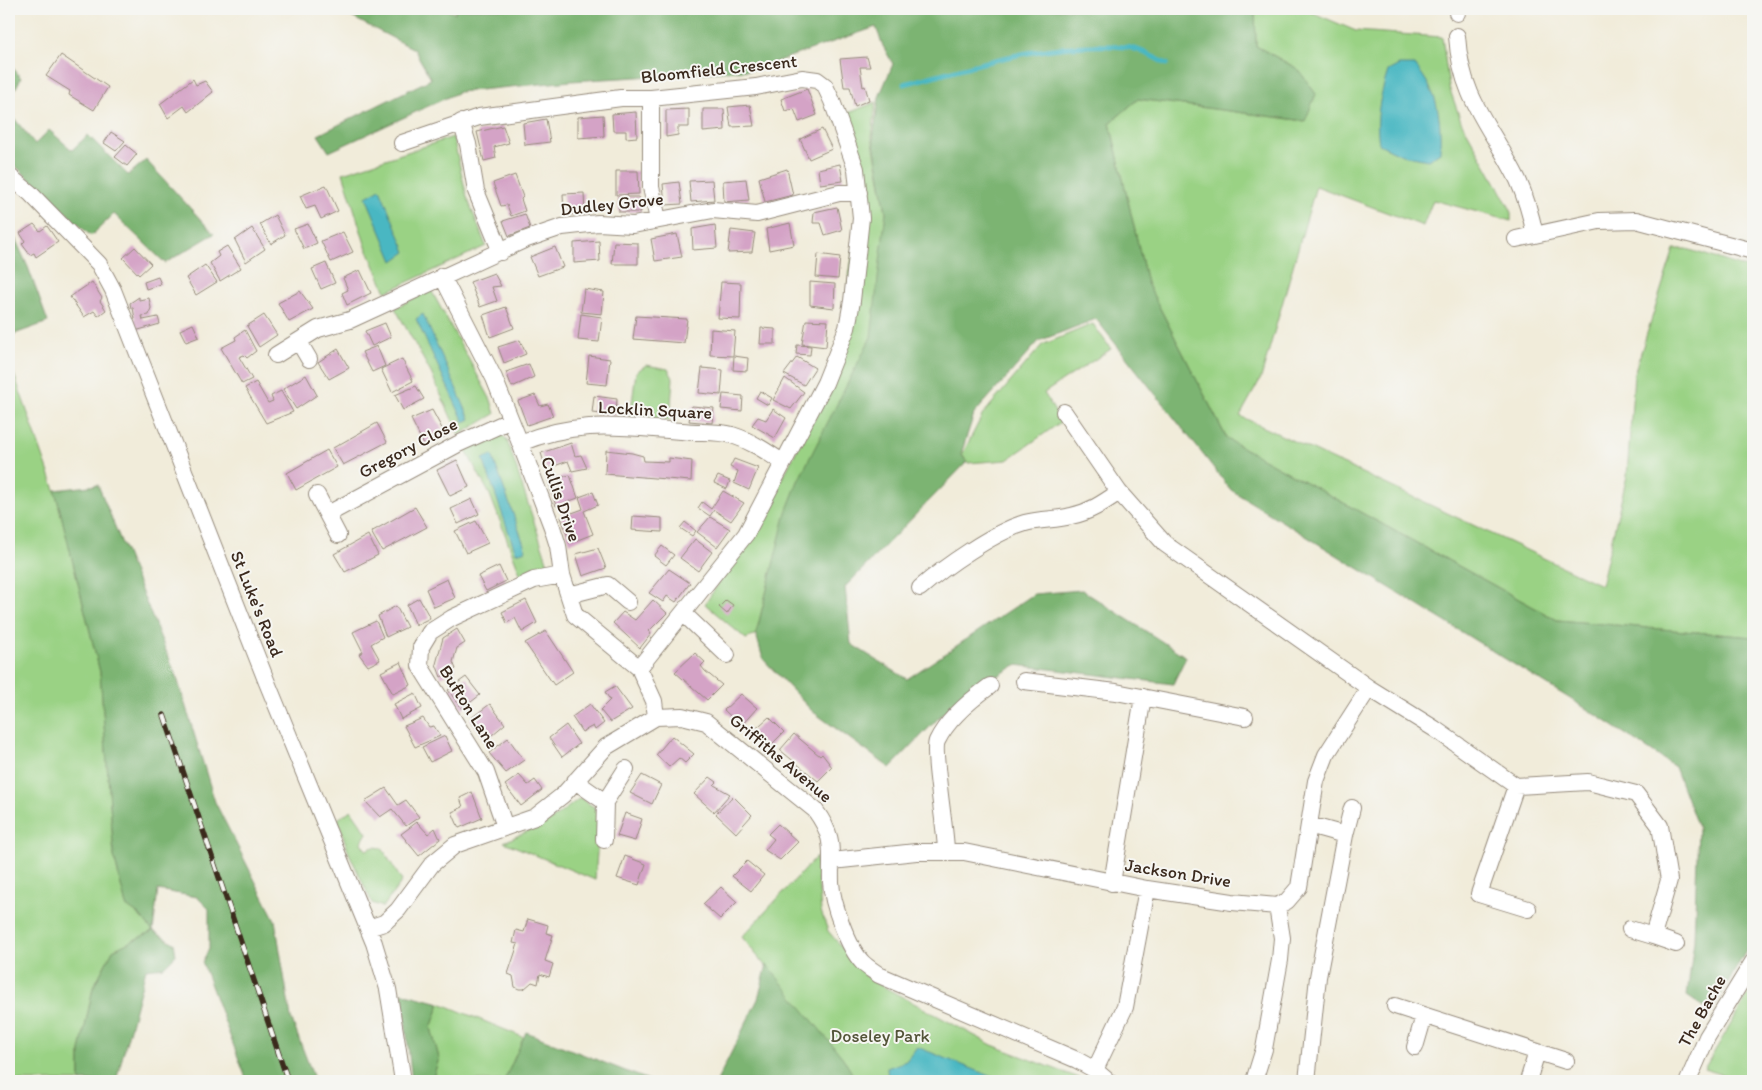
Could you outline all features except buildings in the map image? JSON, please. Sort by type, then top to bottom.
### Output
[{"type":"street","points":[[1457,36],[1458,56],[1469,94],[1517,178],[1529,207],[1535,235]]},
{"type":"street","name":"Bloomfield Crescent","points":[[402,143],[461,122],[479,118],[621,98],[651,98],[756,87],[802,78],[817,80],[825,86],[832,101],[856,169],[861,218],[852,301],[847,328],[824,383],[746,534],[639,668]]},
{"type":"street","points":[[651,98],[651,187],[658,220]]},
{"type":"street","points":[[461,122],[468,144],[476,190],[501,252]]},
{"type":"street","name":"St Luke's Road","points":[[9,176],[30,193],[99,264],[113,290],[255,653],[368,928],[388,989],[403,1081]]},
{"type":"street","name":"Dudley Grove","points":[[276,355],[318,330],[350,320],[442,276],[501,252],[524,240],[562,227],[598,223],[634,225],[713,210],[757,214],[839,193],[859,193]]},
{"type":"street","points":[[1516,239],[1599,221],[1636,220],[1753,251]]},
{"type":"street","name":"Cullis Drive","points":[[442,276],[494,378],[509,421],[520,443],[552,526],[558,546],[562,575],[575,615],[639,668],[654,701],[656,717]]},
{"type":"street","points":[[299,342],[309,360]]},
{"type":"street","points":[[1064,412],[1119,492],[1165,544],[1369,688],[1435,729],[1516,786],[1588,782],[1636,794],[1660,826],[1669,880],[1653,936]]},
{"type":"street","name":"Gregory Close","points":[[328,514],[458,444],[509,421]]},
{"type":"street","name":"Locklin Square","points":[[520,443],[543,434],[570,427],[627,427],[730,435],[759,447],[782,462]]},
{"type":"street","points":[[920,588],[944,568],[1024,523],[1070,517],[1095,509],[1119,492]]},
{"type":"street","points":[[317,495],[338,534]]},
{"type":"street","name":"Bufton Lane","points":[[505,827],[486,772],[420,666],[421,647],[430,632],[452,618],[536,580],[562,575]]},
{"type":"street","points":[[569,595],[608,585],[628,602]]},
{"type":"street","points":[[684,614],[727,655]]},
{"type":"street","points":[[1024,681],[1143,697],[1245,716]]},
{"type":"street","points":[[946,851],[946,833],[936,759],[937,742],[967,703],[990,686]]},
{"type":"street","points":[[1254,1081],[1264,1049],[1280,960],[1282,938],[1277,906],[1287,900],[1298,887],[1316,781],[1326,755],[1369,688]]},
{"type":"street","points":[[1112,883],[1143,697]]},
{"type":"street","name":"Griffiths Avenue","points":[[368,928],[384,923],[398,910],[432,864],[455,845],[535,817],[563,795],[606,747],[656,717],[682,716],[706,722],[815,810],[828,829],[832,861],[831,883],[835,906],[854,950],[863,963],[879,975],[1077,1060],[1095,1070],[1108,1081]]},
{"type":"street","points":[[604,840],[604,802],[626,769]]},
{"type":"street","points":[[575,780],[604,802]]},
{"type":"street","points":[[1516,786],[1479,894],[1528,909]]},
{"type":"street","points":[[1307,1081],[1318,977],[1345,835],[1352,808]]},
{"type":"street","points":[[1309,825],[1345,835]]},
{"type":"street","name":"Jackson Drive","points":[[832,861],[946,851],[964,852],[1112,883],[1232,902],[1277,906]]},
{"type":"street","points":[[1095,1070],[1125,1007],[1147,889]]},
{"type":"street","points":[[1630,928],[1676,944]]},
{"type":"street","name":"The Bache","points":[[1688,1081],[1707,1037],[1753,962]]},
{"type":"street","points":[[1395,1006],[1566,1061]]},
{"type":"street","points":[[1415,1047],[1424,1016]]},
{"type":"street","points":[[1528,1081],[1536,1052]]},
{"type":"green space","points":[[336,9],[444,9],[455,13],[455,9],[1255,9],[1256,46],[1298,69],[1316,94],[1305,121],[1138,99],[1110,123],[1147,283],[1227,439],[1557,620],[1753,637],[1753,939],[1711,1012],[1687,996],[1694,941],[1698,828],[1675,767],[1598,716],[1231,490],[1096,319],[1039,341],[974,414],[961,454],[967,462],[845,587],[851,644],[907,679],[1034,594],[1082,590],[1186,657],[1173,684],[1016,665],[954,702],[890,768],[812,711],[763,659],[756,634],[786,512],[798,481],[871,337],[886,212],[873,138],[879,97],[893,64],[883,46],[876,27],[752,70],[571,81],[459,92],[329,152],[318,135],[431,79],[414,49]]},
{"type":"green space","points":[[1255,9],[1304,9],[1356,31],[1442,37],[1449,87],[1461,121],[1511,210],[1511,221],[1433,200],[1423,226],[1316,186],[1261,378],[1240,416],[1601,585],[1627,476],[1634,374],[1674,249],[1687,249],[1753,270],[1753,637],[1557,620],[1227,439],[1147,283],[1110,123],[1138,99],[1305,121],[1298,69],[1256,46]]},
{"type":"green space","points":[[9,63],[21,78],[9,101]]},
{"type":"green space","points":[[876,102],[872,137],[886,212],[874,337],[781,534],[756,634],[746,639],[705,604],[766,511],[834,376],[863,185],[846,114]]},
{"type":"green space","points":[[9,112],[35,144],[49,130],[72,150],[88,135],[128,175],[146,160],[214,234],[165,263],[114,214],[91,236],[9,160]]},
{"type":"green space","points":[[453,137],[467,197],[486,246],[386,292],[365,244],[343,173]]},
{"type":"green space","points":[[9,225],[28,267],[48,322],[9,336]]},
{"type":"green space","points":[[431,290],[491,400],[495,414],[459,435],[431,373],[395,308]]},
{"type":"green space","points":[[1093,324],[1111,349],[1044,393],[1061,422],[1007,460],[968,463],[962,455],[983,414],[1042,345]]},
{"type":"green space","points":[[9,360],[55,490],[100,672],[114,856],[126,905],[139,915],[153,931],[113,950],[93,988],[80,1051],[80,1081],[9,1081]]},
{"type":"green space","points":[[646,365],[668,369],[673,378],[670,420],[630,418],[636,372]]},
{"type":"green space","points":[[498,431],[507,440],[549,567],[521,576],[490,495],[465,449]]},
{"type":"green space","points":[[98,485],[177,678],[215,802],[275,920],[291,1018],[315,1081],[247,1081],[202,962],[209,949],[209,909],[197,897],[158,890],[153,931],[139,915],[126,906],[114,856],[100,672],[55,490]]},
{"type":"green space","points":[[580,798],[600,811],[595,880],[504,842],[550,821]]},
{"type":"green space","points":[[351,810],[367,833],[361,843],[366,850],[374,847],[382,848],[402,881],[383,907],[372,903],[348,851],[338,819]]},
{"type":"green space","name":"Doseley Park","points":[[816,857],[821,911],[828,931],[869,979],[992,1045],[1087,1081],[854,1081],[853,1075],[742,937]]},
{"type":"green space","points":[[153,931],[174,943],[176,955],[164,967],[146,969],[116,1081],[80,1081],[80,1051],[93,988],[113,950]]},
{"type":"green space","points":[[767,965],[843,1058],[853,1075],[854,1081],[717,1081],[758,999]]},
{"type":"green space","points":[[1753,987],[1753,1081],[1744,1081],[1704,1069]]},
{"type":"green space","points":[[402,993],[440,1003],[431,1028],[439,1058],[432,1081],[412,1081]]},
{"type":"green space","points":[[440,1003],[525,1038],[504,1081],[432,1081],[439,1058],[431,1028]]},
{"type":"green space","points":[[526,1032],[536,1036],[651,1081],[504,1081]]},
{"type":"water","points":[[1399,65],[1415,65],[1434,96],[1439,116],[1440,152],[1428,160],[1402,155],[1379,144],[1378,116],[1383,89],[1388,71]]},
{"type":"water","points":[[380,189],[406,252],[393,261],[366,197]]},
{"type":"water","points":[[423,314],[470,419],[464,422],[416,319]]},
{"type":"water","points":[[492,455],[526,550],[516,553],[483,459]]},
{"type":"water","points":[[917,1047],[1003,1081],[888,1081],[887,1068],[906,1061]]},
{"type":"waterway","points":[[904,84],[986,62],[1069,47],[1125,47],[1136,49],[1167,64]]},
{"type":"railway","points":[[164,715],[288,1081]]}]
